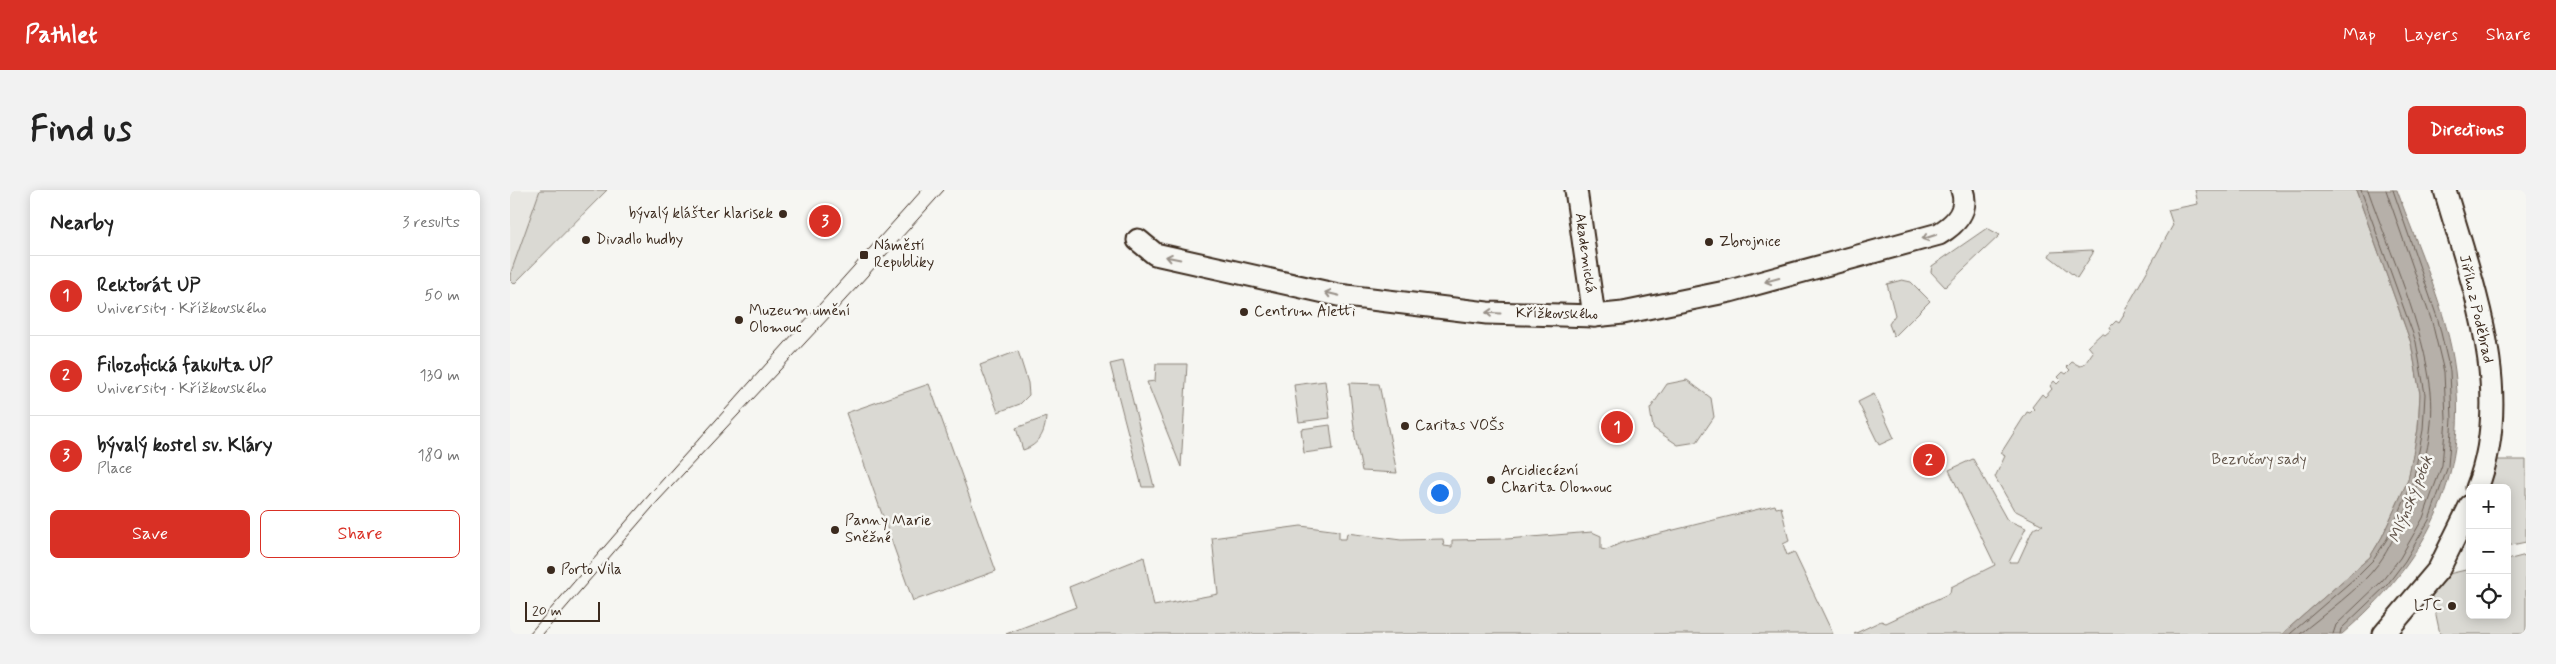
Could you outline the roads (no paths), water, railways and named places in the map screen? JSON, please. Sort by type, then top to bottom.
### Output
[{"type":"street","name":"Akademická","points":[[1576,190],[1594,316]]},
{"type":"street","name":"Jiřího z Poděbrad","points":[[2445,190],[2475,296],[2485,339],[2490,378],[2492,412],[2488,450],[2478,484]]},
{"type":"street","name":"Křížkovského","points":[[1138,240],[1155,254],[1338,296],[1487,313],[1594,316],[1623,313],[1730,291],[1927,238],[1953,225],[1963,198]]},
{"type":"street","points":[[2384,634],[2439,569],[2466,514]]},
{"type":"water","name":"Mlýnský potok","points":[[2356,190],[2397,190],[2431,279],[2446,326],[2455,371],[2458,411],[2455,449],[2447,484],[2435,518],[2417,549],[2396,579],[2371,607],[2342,634],[2282,634],[2370,557],[2382,537],[2408,480],[2418,429],[2420,394],[2411,343]]},
{"type":"tram line","points":[[529,634],[656,487],[922,190]]},
{"type":"tram line","points":[[543,634],[658,501],[859,285],[944,190]]},
{"type":"place","name":"bývalý klášter klarisek","points":[[783,214]]},
{"type":"place","name":"bývalý kostel sv. Kláry","points":[[825,221]]},
{"type":"place","name":"Divadlo hudby","points":[[586,240]]},
{"type":"place","name":"Zbrojnice","points":[[1709,242]]},
{"type":"place","name":"Náměstí Republiky","points":[[864,255]]},
{"type":"place","name":"Centrum Aletti","points":[[1244,312]]},
{"type":"place","name":"Muzeum umění Olomouc","points":[[739,320]]},
{"type":"place","name":"Caritas VOŠs","points":[[1405,426]]},
{"type":"place","name":"Rektorát UP","points":[[1617,427]]},
{"type":"place","name":"Filozofická fakulta UP","points":[[1929,460]]},
{"type":"place","name":"Arcidiecézní Charita Olomouc","points":[[1491,480]]},
{"type":"place","name":"Panny Marie Sněžné","points":[[835,530]]},
{"type":"place","name":"Porto Vila","points":[[551,570]]},
{"type":"place","name":"LTC","points":[[2452,606]]},
{"type":"park label","name":"Bezručovy sady","points":[[2259,460]]}]
